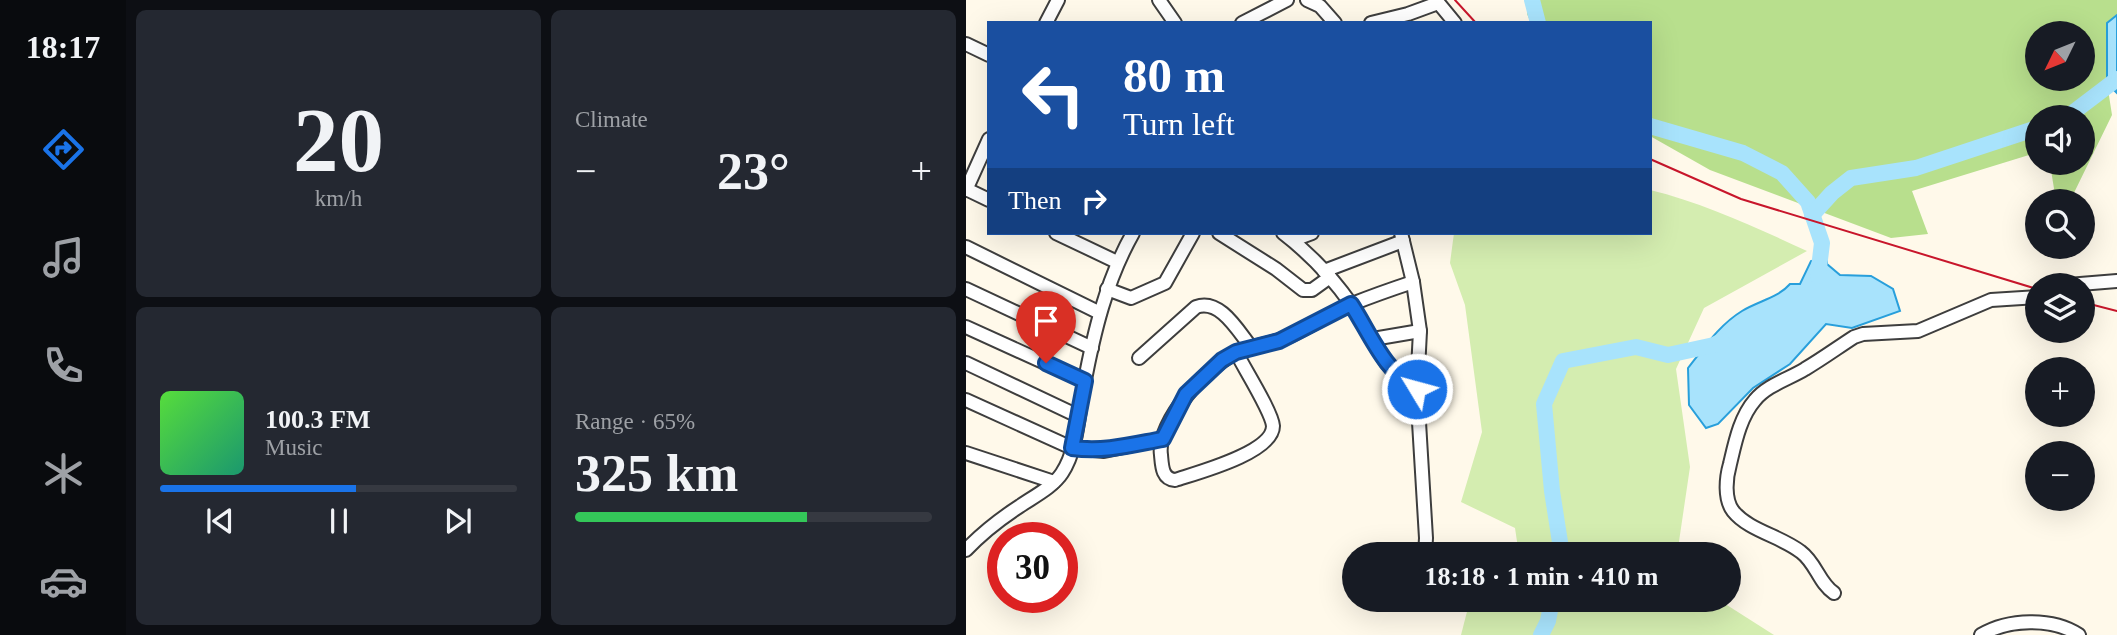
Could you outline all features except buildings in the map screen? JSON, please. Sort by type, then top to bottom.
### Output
[{"type":"street","points":[[1047,21],[1058,0]]},
{"type":"street","points":[[1159,0],[1174,21]]},
{"type":"street","points":[[1246,21],[1287,0]]},
{"type":"street","points":[[1307,0],[1320,6],[1333,21]]},
{"type":"street","points":[[1320,6],[1335,0]]},
{"type":"street","points":[[1378,21],[1422,9],[1437,1],[1453,21]]},
{"type":"street","points":[[966,44],[987,54]]},
{"type":"street","points":[[987,143],[966,189],[987,199]]},
{"type":"street","points":[[1060,235],[1117,262]]},
{"type":"street","points":[[966,550],[1001,519],[1063,473],[1072,448],[1100,313],[1117,262],[1132,235]]},
{"type":"street","points":[[1107,289],[1131,298],[1165,283],[1192,235]]},
{"type":"street","points":[[1222,235],[1276,269],[1303,290],[1312,290],[1327,274],[1402,237],[1413,282],[1420,331],[1417,389],[1425,542]]},
{"type":"street","points":[[1288,237],[1327,274],[1351,304],[1386,365],[1417,389]]},
{"type":"street","points":[[966,247],[1100,313]]},
{"type":"street","points":[[2095,283],[2117,281]]},
{"type":"street","points":[[1236,352],[1268,412],[1273,427],[1270,434],[1250,451],[1224,465],[1172,480],[1164,474],[1160,448],[1163,439],[1186,394],[1214,367],[1236,352],[1279,341],[1351,304],[1413,282]]},
{"type":"street","points":[[966,289],[1092,348]]},
{"type":"street","points":[[1835,593],[1828,588],[1801,551],[1745,522],[1730,507],[1728,470],[1741,425],[1754,400],[1854,337],[1882,332],[1918,331],[1991,300],[2025,298]]},
{"type":"street","points":[[1139,358],[1202,304],[1219,310],[1251,347]]},
{"type":"street","points":[[966,327],[1085,381]]},
{"type":"street","points":[[1373,339],[1420,331]]},
{"type":"street","points":[[966,363],[1078,415]]},
{"type":"street","points":[[966,400],[1072,448],[1104,451],[1163,439]]},
{"type":"street","points":[[966,453],[1054,482]]},
{"type":"street","points":[[1981,635],[1992,629],[2025,623],[2064,627],[2079,635]]},
{"type":"green space","points":[[1529,0],[2117,0],[2117,15],[2107,23],[2107,83],[2112,115],[2095,150],[2095,105],[2025,105],[2025,156],[1912,191],[1928,234],[1891,238],[1710,170],[1652,137],[1652,21],[1530,21],[1527,14]]},
{"type":"green space","points":[[2052,175],[2083,175],[2076,189],[2054,189]]},
{"type":"green space","points":[[1652,190],[1710,209],[1807,251],[1704,308],[1676,369],[1690,467],[1679,542],[1517,542],[1515,528],[1461,502],[1482,432],[1465,305],[1450,263],[1454,235],[1652,235]]},
{"type":"green space","points":[[1467,612],[1738,612],[1774,635],[1461,635]]},
{"type":"water","points":[[2117,15],[2117,93],[2107,83],[2107,23]]},
{"type":"water","points":[[1827,257],[1827,264],[1840,275],[1871,276],[1893,289],[1900,311],[1852,328],[1826,324],[1790,364],[1753,388],[1718,424],[1706,428],[1689,405],[1688,368],[1726,323],[1748,308],[1780,293],[1790,284],[1800,284],[1811,261]]},
{"type":"waterway","points":[[1532,0],[1537,21]]},
{"type":"waterway","points":[[2083,105],[2117,79]]},
{"type":"waterway","points":[[1652,127],[1743,153],[1782,173],[1808,202],[1822,243],[1818,276]]},
{"type":"waterway","points":[[1812,215],[1832,193],[1851,178],[1916,168],[2025,132]]},
{"type":"waterway","points":[[1560,542],[1544,404],[1563,361],[1636,347],[1668,355],[1722,341]]},
{"type":"waterway","points":[[1541,635],[1550,612]]},
{"type":"tram line","points":[[1455,0],[1474,21]]},
{"type":"tram line","points":[[1652,160],[1741,199],[2025,285]]},
{"type":"tram line","points":[[2095,305],[2117,311]]},
{"type":"route","points":[[1046,363],[1085,381],[1072,448],[1104,451],[1163,439],[1186,394],[1222,360],[1251,347],[1279,341],[1351,304],[1386,365],[1395,375],[1417,389]]}]
